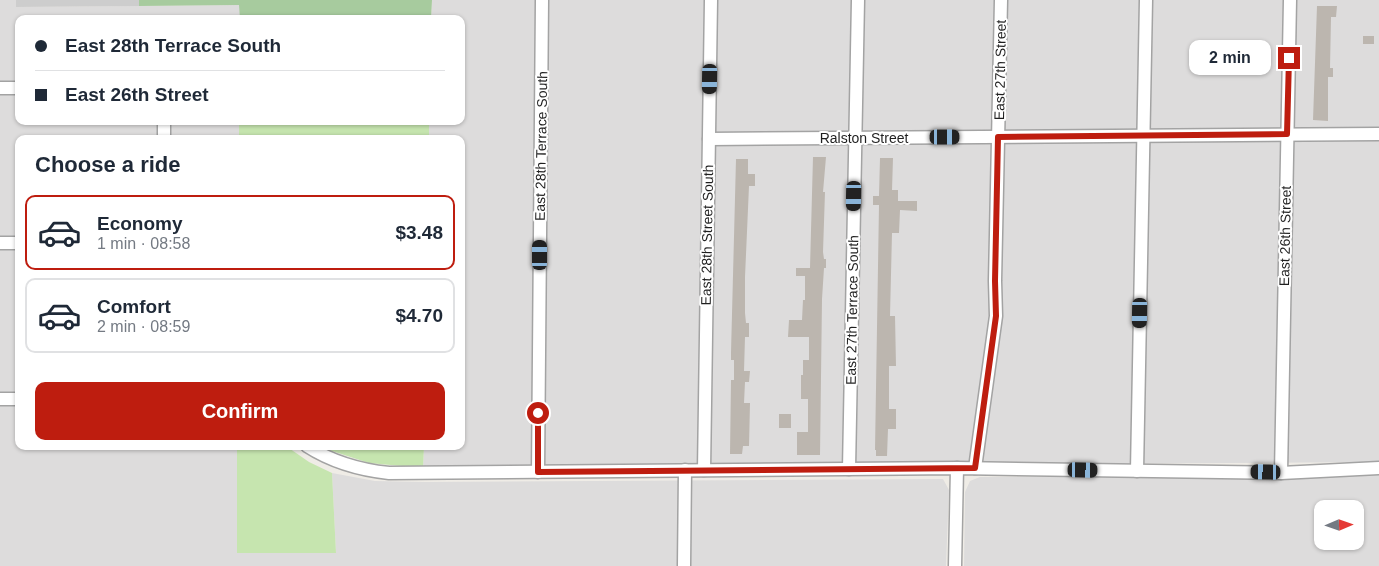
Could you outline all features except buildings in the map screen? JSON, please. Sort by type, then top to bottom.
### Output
[{"type":"street","name":"East 28th Terrace South","points":[[538,472],[542,0]]},
{"type":"street","name":"East 28th Street South","points":[[704,470],[711,0]]},
{"type":"street","name":"East 27th Terrace South","points":[[849,469],[858,0]]},
{"type":"street","name":"East 27th Street","points":[[975,468],[996,316],[995,281],[1001,0]]},
{"type":"street","points":[[1138,470],[1146,0]]},
{"type":"street","name":"East 26th Street","points":[[1281,473],[1290,0]]},
{"type":"street","points":[[0,88],[15,88]]},
{"type":"street","name":"Ralston Street","points":[[709,139],[1379,134]]},
{"type":"street","points":[[0,243],[15,243]]},
{"type":"street","points":[[0,399],[15,399]]},
{"type":"street","points":[[313,450],[324,457],[365,470],[389,473],[957,468],[1281,473],[1379,468]]},
{"type":"street","points":[[955,566],[957,468]]},
{"type":"street","points":[[684,566],[685,470]]},
{"type":"shaded area","points":[[0,0],[16,0],[16,7],[240,5],[240,15],[15,15],[15,125],[239,125],[239,135],[15,135],[15,450],[237,450],[237,553],[336,553],[332,473],[375,481],[425,482],[943,479],[949,490],[946,566],[0,566]]},
{"type":"shaded area","points":[[16,0],[139,0],[139,6],[16,7]]},
{"type":"shaded area","points":[[432,0],[1379,0],[1379,462],[423,468],[424,450],[465,450],[465,135],[429,135],[429,125],[465,125],[465,15],[431,15]]},
{"type":"shaded area","points":[[1379,475],[1379,566],[964,566],[965,492],[970,481],[980,477]]},
{"type":"green space","points":[[139,0],[432,0],[431,15],[240,15],[239,5],[139,6]]},
{"type":"green space","points":[[239,125],[429,125],[429,135],[239,135]]},
{"type":"green space","points":[[237,450],[292,450],[309,462],[332,473],[336,553],[237,553]]},
{"type":"green space","points":[[329,450],[424,450],[423,468],[369,463]]},
{"type":"route","points":[[538,413],[538,472],[975,468],[996,316],[998,137],[1287,134],[1289,58]]}]
